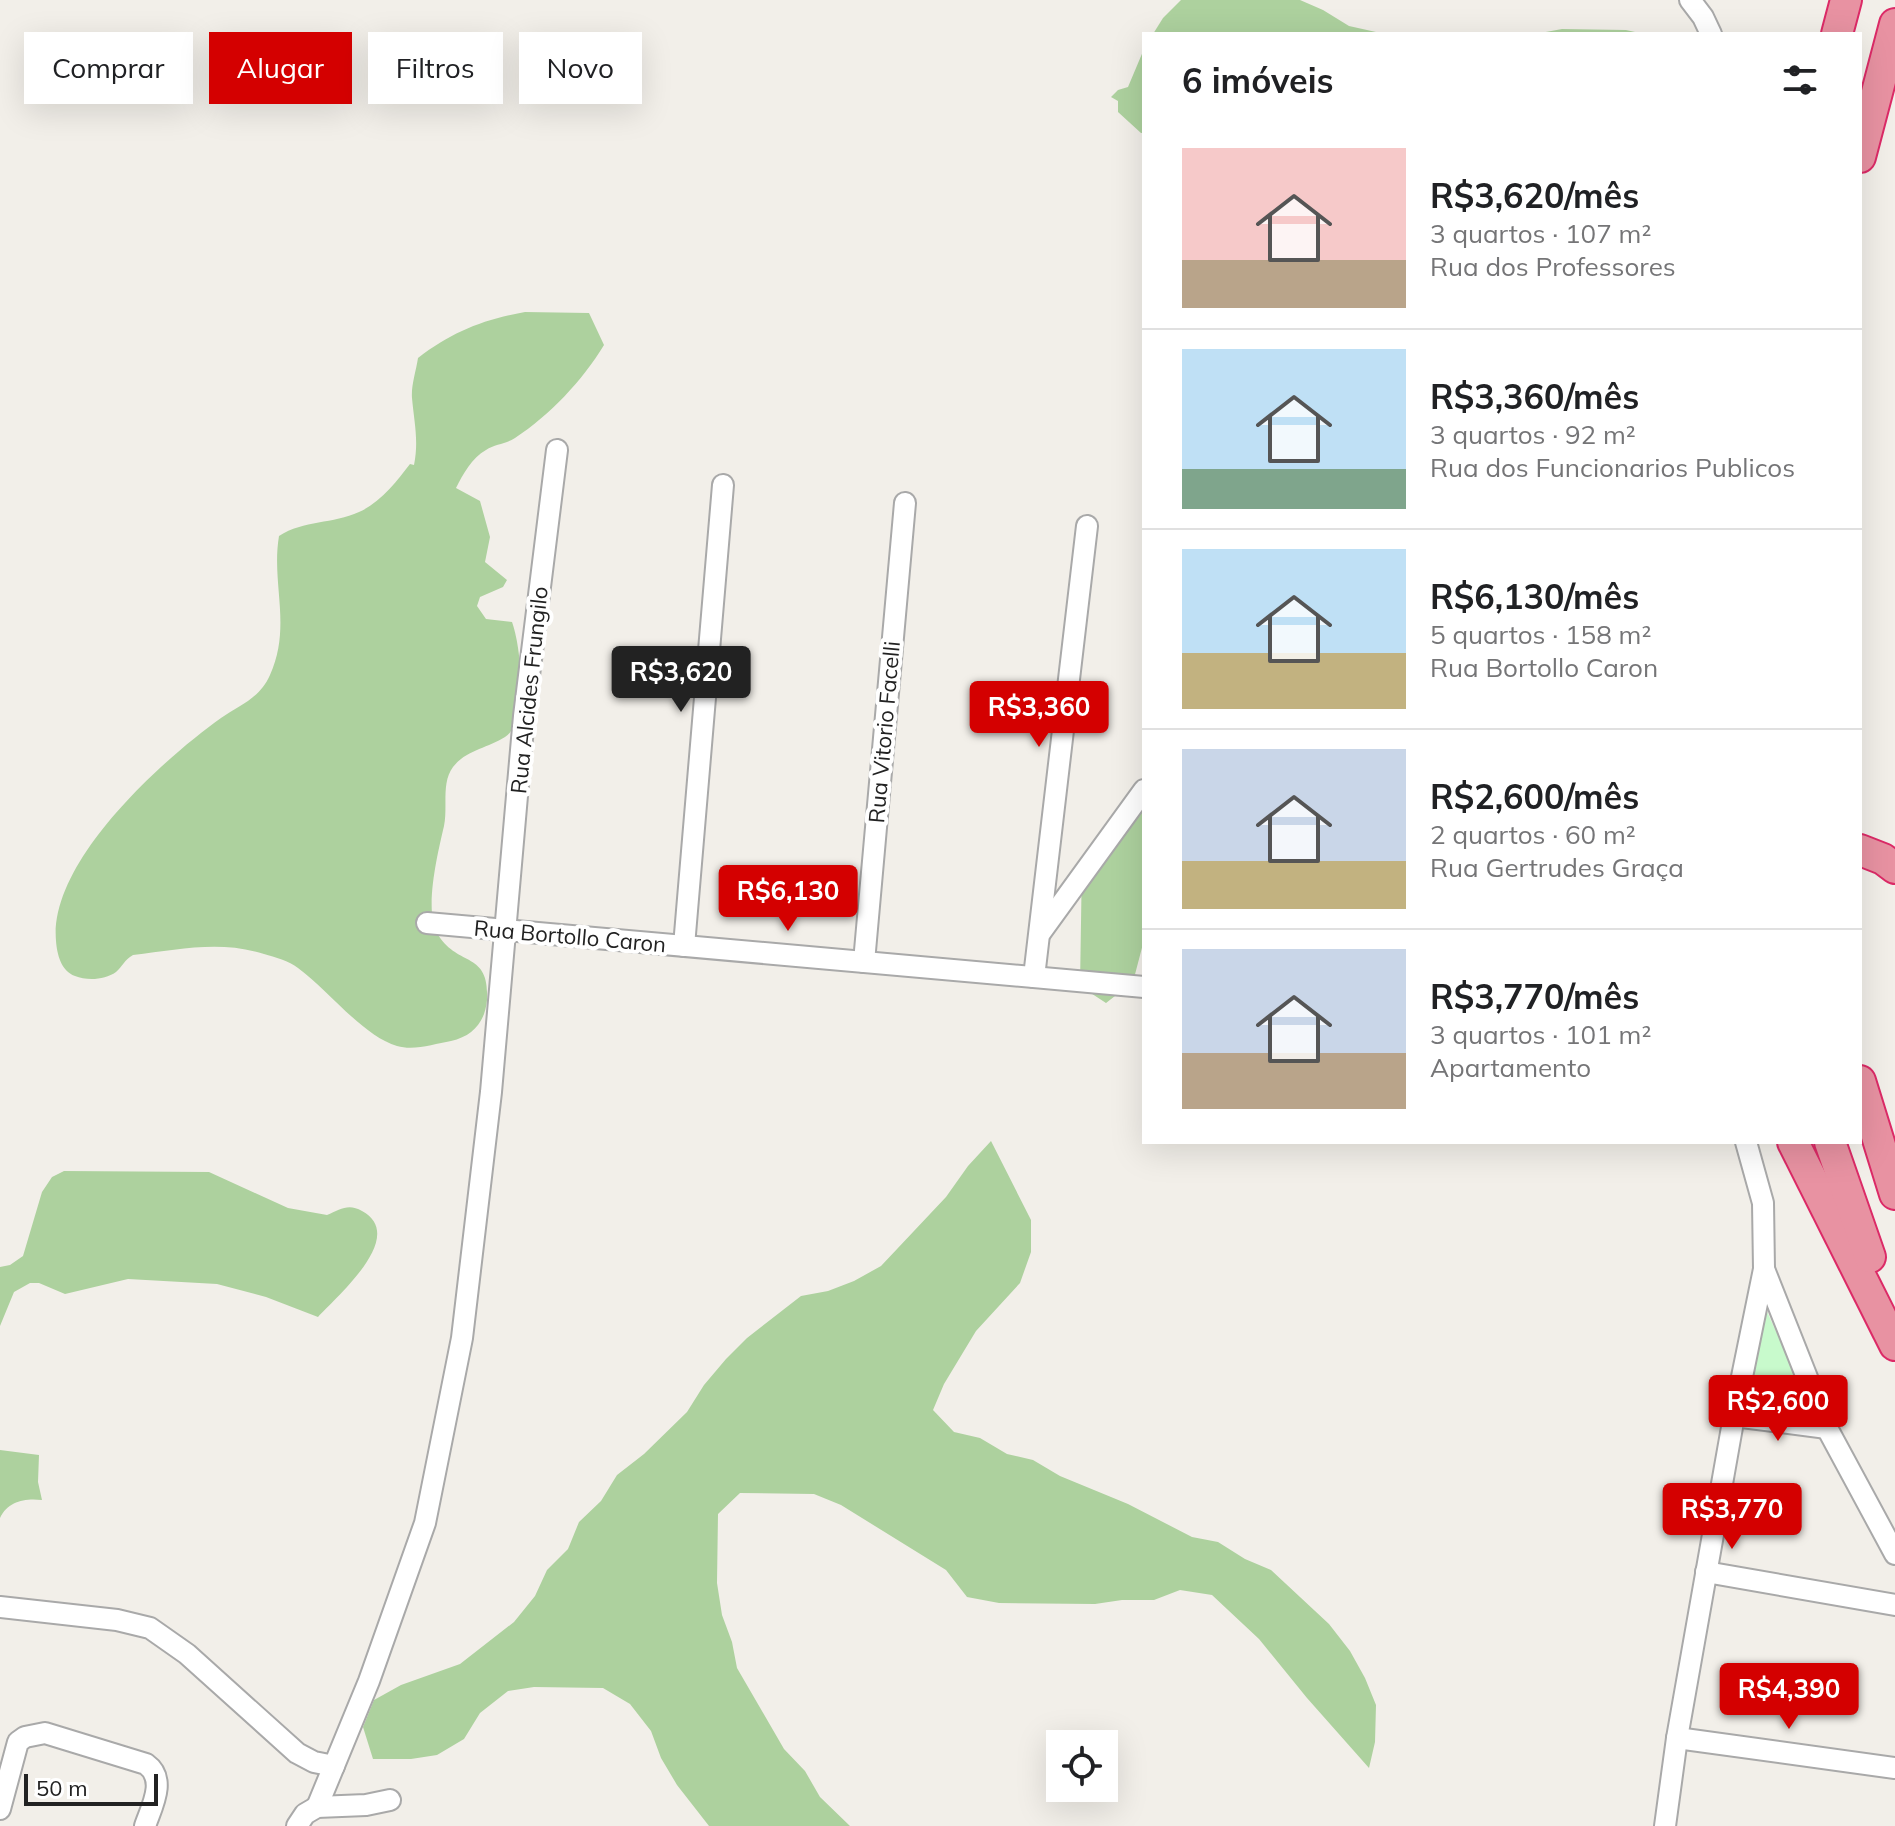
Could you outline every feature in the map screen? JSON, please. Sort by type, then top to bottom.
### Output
[{"type":"highway","points":[[1838,32],[1846,0]]},
{"type":"highway","points":[[1862,149],[1895,24]]},
{"type":"highway","points":[[1862,851],[1883,859],[1895,868]]},
{"type":"highway","points":[[1862,1087],[1895,1194]]},
{"type":"highway","points":[[1794,1144],[1895,1345]]},
{"type":"highway","points":[[1831,1144],[1895,1330]]},
{"type":"street","points":[[1690,0],[1710,32]]},
{"type":"street","name":"Rua Alcides Frungilo","points":[[317,1807],[369,1681],[425,1523],[462,1338],[491,1092],[524,716],[557,450]]},
{"type":"street","points":[[684,946],[723,485]]},
{"type":"street","name":"Rua Vitorio Facelli","points":[[864,962],[905,503]]},
{"type":"street","points":[[1034,977],[1087,526]]},
{"type":"street","points":[[1039,935],[1142,793]]},
{"type":"street","name":"Rua Bortollo Caron","points":[[427,923],[1142,987]]},
{"type":"street","points":[[1665,1826],[1706,1572],[1764,1269],[1763,1203],[1747,1144]]},
{"type":"street","points":[[1764,1269],[1827,1428],[1895,1554]]},
{"type":"street","points":[[1734,1416],[1827,1428]]},
{"type":"street","points":[[1706,1572],[1895,1605]]},
{"type":"street","points":[[0,1607],[117,1620],[150,1628],[187,1654],[297,1753],[314,1762],[334,1766]]},
{"type":"street","points":[[0,1809],[18,1742],[25,1737],[45,1733],[146,1764],[153,1769],[157,1788],[145,1826]]},
{"type":"street","points":[[1677,1738],[1895,1768]]},
{"type":"street","points":[[297,1826],[305,1814],[317,1807],[366,1805],[390,1800]]},
{"type":"green space","points":[[1181,0],[1300,0],[1349,26],[1376,32],[1154,32]]},
{"type":"green space","points":[[1562,29],[1635,32],[1546,32]]},
{"type":"green space","points":[[1142,54],[1142,133],[1118,112],[1118,101],[1111,97],[1118,90],[1128,87]]},
{"type":"green space","points":[[525,312],[589,313],[604,345],[553,408],[515,438],[476,457],[456,488],[480,501],[490,537],[485,562],[507,580],[503,587],[480,597],[477,606],[486,619],[512,622],[521,683],[513,729],[505,737],[458,761],[449,773],[444,826],[433,880],[432,910],[437,933],[445,944],[478,966],[487,984],[487,1000],[481,1021],[472,1032],[459,1039],[417,1047],[397,1046],[371,1033],[294,966],[268,955],[231,948],[198,947],[133,955],[112,975],[96,979],[70,974],[57,951],[59,910],[70,879],[89,847],[113,816],[169,760],[255,695],[270,675],[280,639],[279,536],[298,527],[349,516],[381,497],[410,464],[414,465],[416,439],[412,393],[418,358],[468,328]]},
{"type":"green space","points":[[1142,800],[1142,948],[1133,982],[1106,1003],[1080,986],[1082,859],[1108,838]]},
{"type":"green space","points":[[991,1141],[1031,1220],[1031,1252],[1020,1283],[976,1331],[944,1384],[933,1410],[954,1432],[980,1438],[1007,1454],[1033,1460],[1060,1476],[1128,1504],[1192,1537],[1218,1542],[1245,1559],[1271,1570],[1329,1624],[1350,1651],[1365,1678],[1376,1705],[1375,1742],[1369,1768],[1259,1639],[1212,1595],[1180,1590],[1154,1600],[1095,1604],[999,1603],[967,1597],[946,1570],[841,1505],[814,1494],[740,1493],[718,1514],[717,1583],[722,1615],[737,1668],[784,1749],[805,1771],[820,1797],[850,1826],[709,1826],[677,1785],[661,1758],[651,1731],[630,1704],[603,1688],[534,1687],[508,1691],[480,1713],[464,1739],[437,1755],[373,1759],[363,1727],[374,1700],[401,1685],[460,1664],[514,1622],[535,1596],[547,1570],[568,1549],[579,1522],[601,1501],[617,1475],[644,1454],[687,1412],[726,1359],[747,1338],[801,1296],[828,1291],[881,1266],[946,1197]]},
{"type":"green space","points":[[64,1171],[209,1172],[288,1208],[327,1215],[353,1207],[374,1222],[377,1235],[364,1266],[318,1317],[266,1297],[217,1284],[128,1279],[65,1294],[39,1283],[30,1283],[14,1292],[0,1326],[0,1267],[10,1265],[23,1256],[42,1192],[52,1177]]},
{"type":"green space","points":[[1763,1303],[1817,1421],[1741,1410]]},
{"type":"green space","points":[[0,1450],[39,1455],[38,1482],[42,1500],[18,1502],[3,1512],[0,1518]]}]
